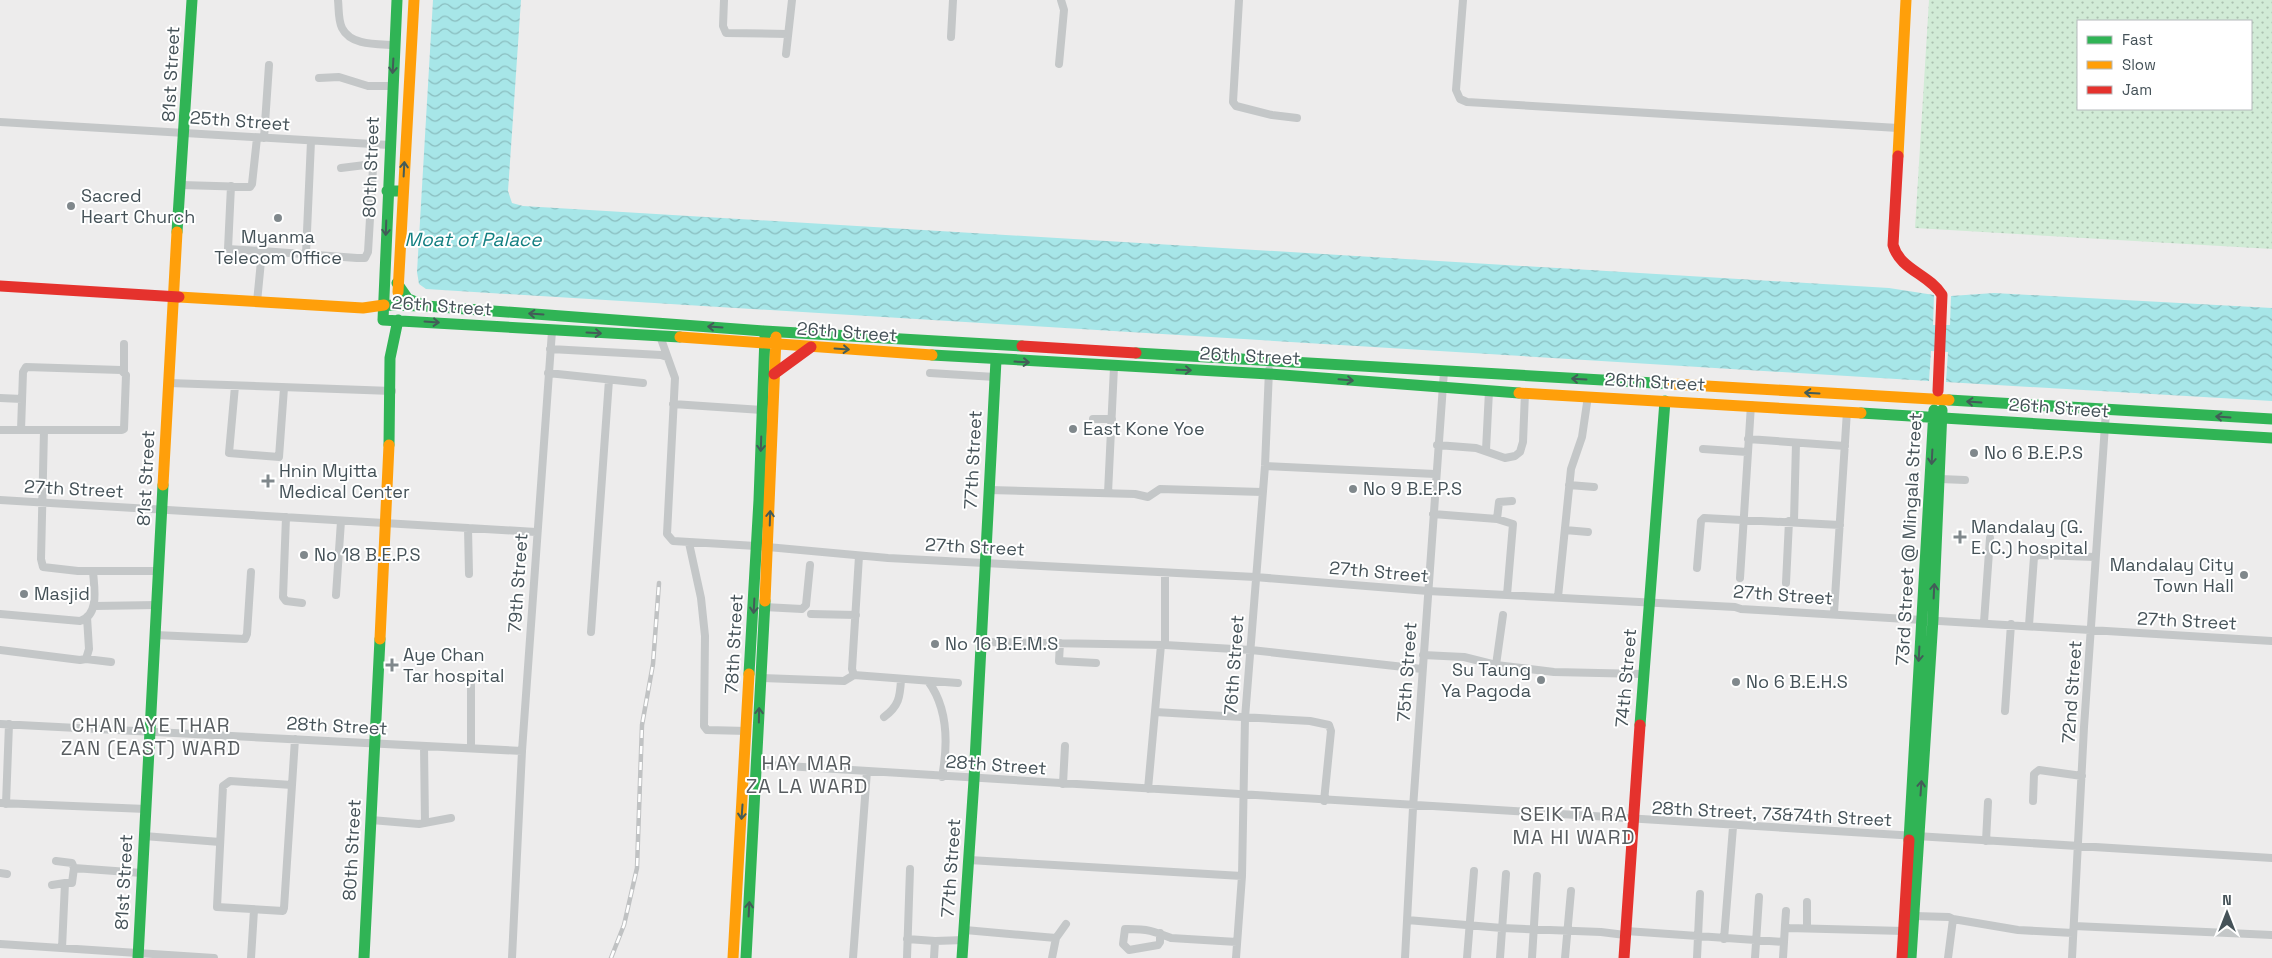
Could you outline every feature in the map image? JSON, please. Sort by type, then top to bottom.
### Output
[{"type":"main road","name":"81st Street","points":[[138,955],[173,296],[192,0]]},
{"type":"main road","name":"80th Street","points":[[383,320],[389,145],[397,0]]},
{"type":"main road","name":"80th Street","points":[[364,958],[392,391],[393,333],[398,320],[399,305],[397,283],[414,0]]},
{"type":"main road","points":[[1898,128],[1906,0]]},
{"type":"main road","name":"73rd Street @ Mingala Street","points":[[1898,128],[1893,250],[1898,259],[1927,277],[1938,287],[1942,295],[1938,393],[1940,479],[1927,619]]},
{"type":"main road","points":[[387,191],[403,191]]},
{"type":"main road","points":[[397,283],[408,301],[426,306]]},
{"type":"main road","points":[[0,286],[368,308]]},
{"type":"main road","name":"26th Street","points":[[368,308],[384,305],[426,306],[764,331],[773,339],[810,347],[996,360],[1269,374],[1441,388],[1751,405],[2272,438]]},
{"type":"main road","name":"26th Street","points":[[368,308],[383,320],[552,331],[1270,361],[1444,371],[1938,393],[2106,411],[2272,419]]},
{"type":"main road","points":[[383,320],[393,333]]},
{"type":"main road","name":"78th Street","points":[[746,958],[760,678],[769,547],[774,374],[773,339]]},
{"type":"main road","name":"78th Street","points":[[733,958],[747,731],[762,410],[773,339]]},
{"type":"main road","points":[[774,374],[810,347]]},
{"type":"main road","name":"77th Street","points":[[962,958],[974,780],[996,360]]},
{"type":"main road","name":"74th Street","points":[[1624,958],[1642,674],[1650,603],[1665,401]]},
{"type":"main road","name":"73rd Street @ Mingala Street","points":[[1902,958],[1913,837],[1938,417]]},
{"type":"main road","name":"73rd Street @ Mingala Street","points":[[1911,958],[1914,916],[1913,837]]},
{"type":"street","points":[[338,0],[342,30],[356,41],[394,45]]},
{"type":"street","points":[[724,0],[723,26],[726,33],[788,34]]},
{"type":"street","points":[[786,54],[792,0]]},
{"type":"street","points":[[951,37],[953,0]]},
{"type":"street","points":[[1060,64],[1064,10],[1061,0]]},
{"type":"street","points":[[1239,0],[1232,102],[1236,106],[1272,115],[1297,118]]},
{"type":"street","points":[[1463,0],[1456,90],[1460,98],[1468,102],[1898,128]]},
{"type":"street","points":[[181,185],[250,186],[252,184],[269,65]]},
{"type":"street","points":[[319,78],[339,77],[368,86],[392,86]]},
{"type":"street","name":"25th Street","points":[[0,122],[389,145]]},
{"type":"street","points":[[306,254],[311,141]]},
{"type":"street","points":[[232,186],[228,249],[365,258],[368,252],[373,168],[365,165],[340,168]]},
{"type":"street","points":[[257,302],[262,251]]},
{"type":"street","name":"79th Street","points":[[512,958],[522,751],[536,532],[552,331]]},
{"type":"street","name":"27th Street","points":[[660,336],[674,374],[667,534],[672,541],[769,547],[860,556],[1165,574],[1255,577],[1428,591],[1984,622],[2272,641]]},
{"type":"street","points":[[0,430],[124,429],[127,377],[124,372],[124,344]]},
{"type":"street","points":[[550,349],[661,355],[667,357]]},
{"type":"street","name":"76th Street","points":[[1236,958],[1242,876],[1245,718],[1265,466],[1270,361]]},
{"type":"street","points":[[21,430],[23,372],[28,366],[124,372]]},
{"type":"street","points":[[1108,494],[1114,367]]},
{"type":"street","name":"75th Street","points":[[1405,958],[1422,669],[1441,388],[1444,371]]},
{"type":"street","points":[[548,373],[643,383]]},
{"type":"street","points":[[930,373],[995,377]]},
{"type":"street","points":[[591,632],[609,380]]},
{"type":"street","points":[[169,383],[392,391]]},
{"type":"street","points":[[235,386],[229,453],[279,457],[284,388]]},
{"type":"street","points":[[1486,450],[1489,390]]},
{"type":"street","points":[[1437,445],[1486,450],[1505,458],[1520,452],[1523,442],[1525,392]]},
{"type":"street","points":[[1558,597],[1571,469],[1582,437],[1588,396]]},
{"type":"street","points":[[0,398],[22,399]]},
{"type":"street","points":[[673,404],[762,410]]},
{"type":"street","points":[[1740,578],[1751,405]]},
{"type":"street","points":[[1834,614],[1847,411]]},
{"type":"street","name":"72nd Street","points":[[2072,958],[2095,557],[2106,411]]},
{"type":"street","points":[[1093,419],[1112,419]]},
{"type":"street","points":[[44,430],[40,559],[43,567],[93,571],[159,571]]},
{"type":"street","points":[[1748,439],[1845,446]]},
{"type":"street","points":[[1786,583],[1792,521],[1796,443]]},
{"type":"street","points":[[1703,449],[1747,452]]},
{"type":"street","points":[[1265,466],[1435,474]]},
{"type":"street","points":[[1940,479],[1965,480]]},
{"type":"street","points":[[1569,485],[1594,487]]},
{"type":"street","points":[[989,490],[1148,497],[1160,489],[1262,492]]},
{"type":"street","name":"27th Street","points":[[0,500],[341,522],[536,532]]},
{"type":"street","points":[[1497,519],[1499,502],[1512,501]]},
{"type":"street","points":[[1433,514],[1497,519],[1513,524],[1507,595]]},
{"type":"street","points":[[286,517],[283,597],[286,601],[302,603]]},
{"type":"street","points":[[1697,568],[1701,521],[1704,518],[1792,521],[1840,525]]},
{"type":"street","points":[[336,595],[341,522]]},
{"type":"street","points":[[468,528],[469,574]]},
{"type":"street","points":[[1565,530],[1588,532]]},
{"type":"street","points":[[1984,622],[1990,538]]},
{"type":"street","points":[[688,543],[701,598],[705,636],[704,726],[707,730],[747,731]]},
{"type":"street","points":[[2029,625],[2034,557],[2039,555],[2095,557]]},
{"type":"street","points":[[854,675],[852,669],[860,556]]},
{"type":"street","points":[[764,607],[802,609],[806,605],[810,565]]},
{"type":"street","points":[[86,659],[88,649],[87,617],[94,606],[93,571]]},
{"type":"street","points":[[155,635],[245,639],[247,634],[251,572]]},
{"type":"street","points":[[1148,789],[1163,645],[1165,574]]},
{"type":"street","points":[[94,606],[157,605]]},
{"type":"street","points":[[0,614],[80,620],[87,617]]},
{"type":"street","points":[[811,614],[856,616]]},
{"type":"street","points":[[1496,665],[1504,615]]},
{"type":"street","points":[[2005,711],[2011,624]]},
{"type":"street","points":[[981,642],[1163,645],[1250,650],[1422,669]]},
{"type":"street","points":[[1060,643],[1059,662],[1096,663]]},
{"type":"street","points":[[0,650],[111,662]]},
{"type":"street","points":[[1424,655],[1464,657],[1496,665],[1554,672],[1642,674]]},
{"type":"street","points":[[760,678],[844,681],[854,675],[901,680],[958,682]]},
{"type":"street","points":[[471,679],[471,747]]},
{"type":"street","points":[[884,717],[894,710],[900,699],[901,680]]},
{"type":"street","points":[[928,681],[940,700],[945,734],[942,777]]},
{"type":"street","points":[[1155,712],[1310,721],[1328,725],[1331,731],[1324,802]]},
{"type":"street","name":"28th Street","points":[[0,724],[150,730],[522,751]]},
{"type":"street","points":[[9,724],[3,803],[146,809]]},
{"type":"street","points":[[292,785],[230,781],[223,786],[217,907],[283,912],[292,785],[295,739]]},
{"type":"street","points":[[424,746],[425,823]]},
{"type":"street","points":[[1063,784],[1066,746]]},
{"type":"street","name":"28th Street","points":[[745,763],[974,780],[1148,789],[1413,808]]},
{"type":"street","points":[[2032,801],[2034,774],[2039,770],[2082,776]]},
{"type":"street","points":[[853,958],[867,771]]},
{"type":"street","points":[[1986,841],[1988,802]]},
{"type":"street","name":"28th Street, 73&74th Street","points":[[1413,808],[2078,845],[2272,858]]},
{"type":"street","points":[[371,820],[425,823],[451,818]]},
{"type":"street","points":[[1724,939],[1733,827]]},
{"type":"street","points":[[144,836],[220,842]]},
{"type":"street","points":[[969,860],[1242,876]]},
{"type":"street","points":[[52,884],[72,883],[74,868],[72,863],[56,861]]},
{"type":"street","points":[[74,868],[142,873]]},
{"type":"street","points":[[906,958],[910,869]]},
{"type":"street","points":[[1467,958],[1474,870]]},
{"type":"street","points":[[1500,958],[1506,874]]},
{"type":"street","points":[[1532,958],[1537,876]]},
{"type":"street","points":[[62,948],[65,883]]},
{"type":"street","points":[[1565,958],[1571,890]]},
{"type":"street","points":[[1697,958],[1700,894]]},
{"type":"street","points":[[1755,958],[1759,897]]},
{"type":"street","points":[[1807,902],[1807,928]]},
{"type":"street","points":[[251,958],[254,910]]},
{"type":"street","points":[[1783,958],[1786,911]]},
{"type":"street","points":[[1914,916],[1949,917],[2018,930],[2272,935]]},
{"type":"street","points":[[1948,958],[1953,919]]},
{"type":"street","points":[[1407,920],[1567,932],[1698,935],[1724,939],[1784,942]]},
{"type":"street","points":[[1052,958],[1056,938],[1066,924]]},
{"type":"street","points":[[1786,925],[1793,929],[1904,931]]},
{"type":"street","points":[[1160,933],[1160,944],[1129,954],[1123,944],[1124,929],[1147,929],[1160,933],[1171,938],[1236,942]]},
{"type":"street","points":[[908,939],[935,942],[964,935],[1056,938]]},
{"type":"street","points":[[934,958],[935,942]]},
{"type":"street","points":[[0,944],[138,955],[214,958]]},
{"type":"green space","points":[[1929,0],[2272,0],[2272,249],[1915,228]]},
{"type":"water","name":"Moat of Palace","points":[[433,0],[521,0],[508,191],[512,203],[523,206],[1889,288],[1934,295],[1933,325],[1950,325],[1951,296],[1994,293],[2272,308],[2272,401],[1946,382],[1948,352],[1931,351],[1929,381],[426,289],[419,284],[417,272]]},
{"type":"railway","points":[[611,958],[624,925],[637,868],[642,725],[653,664],[659,583]]},
{"type":"traffic: fast","points":[[177,232],[192,0]]},
{"type":"traffic: fast","points":[[397,0],[383,320],[680,337]]},
{"type":"traffic: fast","points":[[387,191],[403,191]]},
{"type":"traffic: fast","points":[[397,283],[408,299],[426,306]]},
{"type":"traffic: fast","points":[[384,305],[426,306],[764,331],[1022,346]]},
{"type":"traffic: fast","points":[[389,445],[390,358],[398,320]]},
{"type":"traffic: fast","points":[[749,674],[759,500],[765,336]]},
{"type":"traffic: fast","points":[[1136,353],[1672,384]]},
{"type":"traffic: fast","points":[[932,355],[1269,374],[1519,393]]},
{"type":"traffic: fast","points":[[962,958],[974,780],[996,360]]},
{"type":"traffic: fast","points":[[1949,400],[2272,419]]},
{"type":"traffic: fast","points":[[1640,725],[1665,401]]},
{"type":"traffic: fast","points":[[1909,840],[1934,410]]},
{"type":"traffic: fast","points":[[1911,958],[1933,619],[1942,410]]},
{"type":"traffic: fast","points":[[1861,413],[2272,438]]},
{"type":"traffic: fast","points":[[138,958],[163,485]]},
{"type":"traffic: fast","points":[[746,958],[765,601]]},
{"type":"traffic: fast","points":[[364,958],[380,639]]},
{"type":"traffic: slow","points":[[398,292],[414,0]]},
{"type":"traffic: slow","points":[[1898,156],[1906,0]]},
{"type":"traffic: slow","points":[[163,485],[177,232]]},
{"type":"traffic: slow","points":[[179,297],[363,308],[384,305]]},
{"type":"traffic: slow","points":[[680,337],[932,355]]},
{"type":"traffic: slow","points":[[765,601],[776,337]]},
{"type":"traffic: slow","points":[[1672,384],[1949,400]]},
{"type":"traffic: slow","points":[[1519,393],[1861,413]]},
{"type":"traffic: slow","points":[[380,639],[389,445]]},
{"type":"traffic: slow","points":[[733,958],[749,674]]},
{"type":"traffic: jam","points":[[1898,156],[1893,245],[1902,260],[1930,282],[1942,295],[1938,391]]},
{"type":"traffic: jam","points":[[0,286],[179,297]]},
{"type":"traffic: jam","points":[[1022,346],[1136,353]]},
{"type":"traffic: jam","points":[[774,374],[811,347]]},
{"type":"traffic: jam","points":[[1624,958],[1640,725]]},
{"type":"traffic: jam","points":[[1902,958],[1909,840]]},
{"type":"place","name":"Sacred Heart Church","points":[[71,206]]},
{"type":"place","name":"Myanma Telecom Office","points":[[278,218]]},
{"type":"place","name":"East Kone Yoe","points":[[1073,429]]},
{"type":"place","name":"No 6 B.E.P.S","points":[[1974,453]]},
{"type":"place","name":"Hnin Myitta Medical Center","points":[[268,481]]},
{"type":"place","name":"No 9 B.E.P.S","points":[[1353,489]]},
{"type":"place","name":"Mandalay (G. E. C.) hospital","points":[[1960,537]]},
{"type":"place","name":"No 18 B.E.P.S","points":[[304,555]]},
{"type":"place","name":"Mandalay City Town Hall","points":[[2244,575]]},
{"type":"place","name":"Masjid","points":[[24,594]]},
{"type":"place","name":"No 16 B.E.M.S","points":[[935,644]]},
{"type":"place","name":"Aye Chan Tar hospital","points":[[392,665]]},
{"type":"place","name":"Su Taung Ya Pagoda","points":[[1541,680]]},
{"type":"place","name":"No 6 B.E.H.S","points":[[1736,682]]},
{"type":"district","name":"CHAN AYE THAR ZAN (EAST) WARD","points":[[151,736]]},
{"type":"district","name":"HAY MAR ZA LA WARD","points":[[807,774]]},
{"type":"district","name":"SEIK TA RA MA HI WARD","points":[[1574,826]]}]
